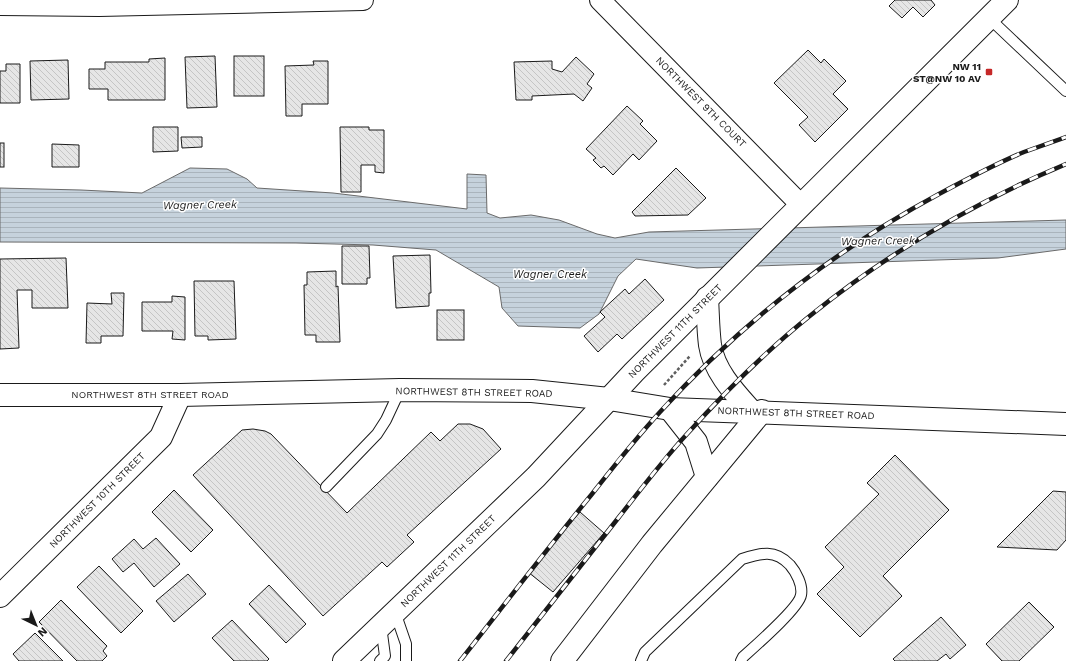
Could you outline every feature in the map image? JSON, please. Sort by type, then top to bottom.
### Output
[{"type":"street","points":[[0,5],[363,0]]},
{"type":"street","name":"NORTHWEST 9TH COURT","points":[[600,0],[794,212]]},
{"type":"street","name":"NORTHWEST 11TH STREET","points":[[344,661],[536,477],[634,372],[1005,1]]},
{"type":"street","points":[[562,661],[652,544],[707,477],[756,411],[728,384],[716,363],[710,346],[707,298]]},
{"type":"street","name":"NORTHWEST 8TH STREET ROAD","points":[[0,395],[180,394],[400,390],[532,391],[609,399],[670,408],[1066,424]]},
{"type":"street","name":"NORTHWEST 10TH STREET","points":[[0,596],[161,437],[180,394]]},
{"type":"street","points":[[670,408],[696,442],[707,477]]},
{"type":"lane","points":[[989,18],[1066,91]]},
{"type":"lane","points":[[326,487],[377,434],[386,420],[400,390]]},
{"type":"lane","points":[[643,657],[742,559],[760,553],[772,554],[783,558],[793,568],[800,581],[801,596],[792,610],[742,659]]},
{"type":"lane","points":[[384,659],[388,618]]},
{"type":"lane","points":[[388,618],[406,644],[406,661]]},
{"type":"path","points":[[663,386],[694,351]]},
{"type":"path","points":[[662,378],[668,380]]},
{"type":"water","name":"Wagner Creek","points":[[190,168],[227,169],[247,179],[257,188],[333,193],[467,209],[467,174],[486,175],[487,213],[500,218],[531,215],[559,220],[597,234],[615,238],[649,232],[1066,220],[1066,249],[998,258],[697,268],[636,259],[618,276],[599,314],[580,328],[518,326],[502,308],[499,287],[436,250],[373,245],[296,243],[0,242],[0,188],[142,193]]},
{"type":"building","points":[[895,0],[931,0],[935,5],[923,17],[913,7],[902,18],[889,6]]},
{"type":"building","points":[[808,50],[821,63],[824,59],[846,81],[833,94],[848,109],[815,142],[799,125],[808,117],[774,83]]},
{"type":"building","points":[[215,56],[217,107],[187,108],[185,57]]},
{"type":"building","points":[[234,56],[264,56],[264,96],[234,96]]},
{"type":"building","points":[[576,57],[594,74],[587,84],[592,88],[583,101],[574,94],[532,96],[532,100],[516,100],[514,62],[552,61],[552,69],[562,72]]},
{"type":"building","points":[[165,58],[165,100],[108,100],[108,89],[89,89],[89,69],[105,69],[105,62],[149,62],[149,59]]},
{"type":"building","points":[[68,60],[69,99],[31,100],[30,61]]},
{"type":"building","points":[[313,61],[328,61],[328,104],[302,104],[302,116],[286,116],[285,66],[314,65]]},
{"type":"building","points":[[6,64],[20,64],[20,103],[0,103],[0,71],[6,71]]},
{"type":"building","points":[[627,106],[643,121],[640,124],[657,141],[639,160],[633,154],[613,175],[604,166],[601,168],[593,160],[596,158],[586,149]]},
{"type":"building","points":[[153,127],[178,127],[178,151],[153,152]]},
{"type":"building","points":[[340,127],[369,127],[369,130],[384,130],[384,173],[375,172],[375,165],[361,165],[361,192],[341,192]]},
{"type":"building","points":[[181,137],[202,137],[202,147],[182,148]]},
{"type":"building","points":[[0,143],[4,143],[4,167],[0,167]]},
{"type":"building","points":[[52,144],[79,145],[79,167],[52,167]]},
{"type":"building","points":[[676,168],[706,198],[688,215],[635,216],[632,212]]},
{"type":"building","points":[[342,246],[369,246],[370,278],[367,278],[367,284],[342,284]]},
{"type":"building","points":[[430,255],[431,293],[429,293],[429,306],[396,308],[393,256]]},
{"type":"building","points":[[66,258],[68,308],[32,308],[32,290],[17,290],[19,348],[0,349],[0,259]]},
{"type":"building","points":[[336,271],[340,342],[316,342],[316,335],[305,335],[304,285],[307,285],[307,272]]},
{"type":"building","points":[[645,279],[664,300],[622,339],[617,334],[598,352],[584,336],[605,317],[600,312],[625,289],[629,294]]},
{"type":"building","points":[[194,281],[234,281],[236,339],[208,340],[208,336],[195,336]]},
{"type":"building","points":[[111,293],[124,293],[123,336],[101,336],[101,343],[86,343],[87,303],[112,304]]},
{"type":"building","points":[[172,296],[185,297],[185,340],[172,339],[173,331],[142,331],[142,302],[172,302]]},
{"type":"building","points":[[437,310],[464,310],[464,340],[437,340]]},
{"type":"building","points":[[458,424],[470,424],[483,429],[501,449],[407,535],[414,542],[387,567],[382,562],[323,616],[193,475],[242,430],[253,429],[265,431],[271,434],[347,513],[431,432],[440,441]]},
{"type":"building","points":[[895,455],[949,510],[883,576],[902,596],[860,637],[817,594],[844,567],[825,547],[879,494],[867,483]]},
{"type":"building","points":[[174,490],[213,530],[191,552],[152,512]]},
{"type":"building","points":[[1053,491],[1066,492],[1066,540],[1057,550],[997,547]]},
{"type":"building","points":[[580,512],[604,533],[553,592],[528,572]]},
{"type":"building","points":[[156,538],[180,564],[154,587],[134,563],[123,572],[112,559],[134,539],[143,549]]},
{"type":"building","points":[[99,566],[143,611],[121,633],[77,587]]},
{"type":"building","points":[[188,574],[206,594],[174,622],[156,601]]},
{"type":"building","points":[[269,585],[306,624],[286,643],[249,604]]},
{"type":"building","points":[[61,600],[107,646],[103,651],[107,656],[102,661],[77,661],[39,622]]},
{"type":"building","points":[[1029,602],[1054,627],[1019,661],[1002,661],[986,644]]},
{"type":"building","points":[[941,617],[966,645],[950,659],[946,654],[937,661],[895,661],[893,659]]},
{"type":"building","points":[[232,620],[269,659],[267,661],[234,661],[212,638]]},
{"type":"building","points":[[35,633],[63,661],[19,661],[13,654]]},
{"type":"railway","points":[[460,661],[642,432],[691,380],[756,319],[826,264],[900,216],[950,188],[1002,162],[1024,152],[1066,137]]},
{"type":"railway","points":[[506,661],[669,454],[701,418],[762,357],[840,292],[933,230],[999,195],[1066,164]]},
{"type":"place","name":"NW 11 ST@NW 10 AV","points":[[989,72]]}]
